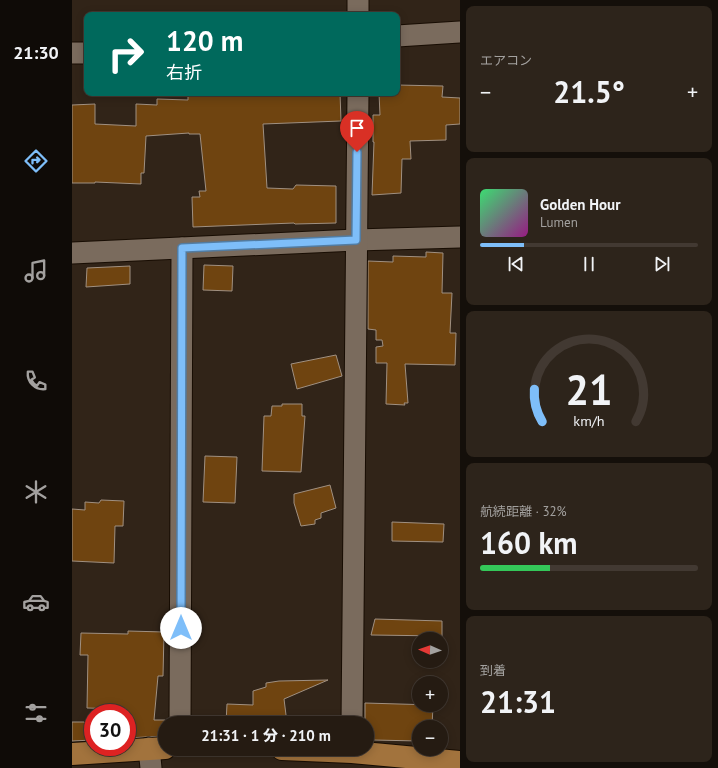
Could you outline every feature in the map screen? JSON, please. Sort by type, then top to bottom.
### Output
[{"type":"main road","points":[[374,753],[460,762]]},
{"type":"main road","points":[[72,754],[155,755]]},
{"type":"street","points":[[358,0],[358,12]]},
{"type":"street","points":[[400,36],[460,32]]},
{"type":"street","points":[[72,54],[84,53]]},
{"type":"street","points":[[352,716],[358,96]]},
{"type":"street","points":[[72,253],[356,240],[460,237]]},
{"type":"street","points":[[180,716],[182,248]]},
{"type":"building","points":[[400,85],[443,86],[442,97],[460,98],[460,124],[446,125],[446,140],[410,141],[411,159],[402,159],[401,193],[372,195],[374,142],[373,115],[380,115],[379,96],[400,96]]},
{"type":"building","points":[[188,96],[340,96],[341,121],[263,124],[267,188],[293,189],[296,185],[336,186],[336,223],[193,227],[192,197],[200,197],[199,191],[206,191],[200,134],[189,133],[146,136],[144,173],[141,173],[141,184],[95,182],[72,183],[72,105],[95,104],[95,124],[136,126],[136,104],[157,105],[157,99],[188,100]]},
{"type":"building","points":[[426,252],[443,253],[442,293],[452,293],[450,333],[456,333],[455,365],[405,364],[408,403],[404,403],[405,405],[386,404],[387,363],[376,363],[376,347],[383,346],[382,340],[376,340],[376,330],[368,329],[368,261],[393,262],[393,256],[426,257]]},
{"type":"building","points":[[204,265],[233,266],[232,291],[203,290]]},
{"type":"building","points":[[130,266],[130,284],[86,287],[87,268]]},
{"type":"building","points":[[336,355],[342,376],[297,389],[291,364]]},
{"type":"building","points":[[282,404],[302,404],[302,416],[305,416],[301,472],[262,471],[264,416],[271,416],[272,406],[282,406]]},
{"type":"building","points":[[205,456],[237,457],[235,503],[203,502]]},
{"type":"building","points":[[330,485],[336,508],[321,513],[321,518],[315,520],[315,524],[301,526],[294,503],[294,494]]},
{"type":"building","points":[[101,500],[124,501],[123,526],[115,526],[114,563],[72,561],[72,509],[85,510],[85,502],[99,503]]},
{"type":"building","points":[[392,522],[444,524],[443,542],[392,541]]},
{"type":"building","points":[[375,619],[442,621],[442,632],[412,632],[412,636],[371,635]]},
{"type":"building","points":[[128,631],[164,632],[163,676],[158,676],[154,720],[158,720],[158,736],[136,738],[136,704],[87,704],[88,655],[80,655],[81,633],[128,634]]},
{"type":"building","points":[[328,680],[284,699],[286,716],[226,716],[227,704],[253,705],[253,691],[266,687],[266,683],[279,681]]},
{"type":"building","points":[[365,703],[412,704],[412,712],[433,712],[432,720],[412,720],[412,741],[374,740],[374,716],[365,716]]},
{"type":"building","points":[[72,722],[84,722],[84,740],[72,741]]},
{"type":"route","points":[[181,628],[182,248],[356,240],[357,152]]}]
